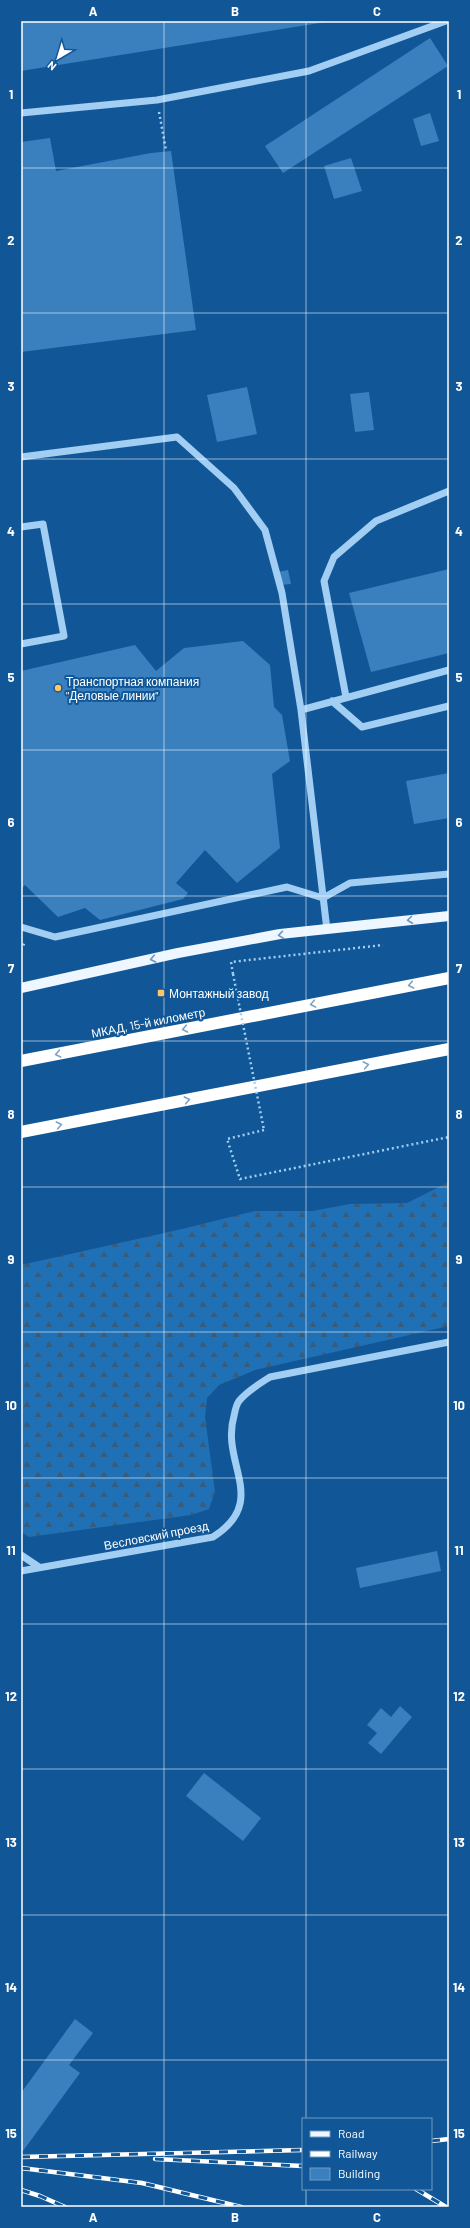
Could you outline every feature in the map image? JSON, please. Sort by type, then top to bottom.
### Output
[{"type":"highway","name":"МКАД, 15-й километр","points":[[21,1061],[449,978]]},
{"type":"highway","points":[[21,1132],[449,1049]]},
{"type":"main road","points":[[21,988],[178,953],[280,934],[449,916]]},
{"type":"street","points":[[21,114],[157,100],[309,71],[446,21]]},
{"type":"street","points":[[21,456],[177,437],[234,488],[265,530],[282,593],[301,710],[327,930]]},
{"type":"street","points":[[346,697],[324,581],[334,557],[376,521],[449,491]]},
{"type":"street","points":[[21,527],[43,524],[64,636],[21,644]]},
{"type":"street","points":[[301,710],[449,670]]},
{"type":"street","points":[[332,701],[362,728],[449,706]]},
{"type":"street","points":[[21,927],[55,937],[287,887],[323,898],[350,883],[449,874]]},
{"type":"street","name":"Весловский проезд","points":[[21,1571],[213,1537],[225,1529],[237,1515],[242,1500],[231,1427],[238,1402],[253,1387],[270,1377],[449,1342]]},
{"type":"street","points":[[21,1555],[39,1568]]},
{"type":"path","points":[[160,116],[166,150]]},
{"type":"path","points":[[383,945],[230,962],[264,1130],[227,1139],[240,1179],[449,1137]]},
{"type":"green space","points":[[449,1182],[449,1326],[255,1370],[219,1385],[207,1398],[205,1417],[215,1492],[209,1509],[191,1515],[29,1537],[21,1532],[21,1265],[255,1211],[313,1211],[350,1204],[407,1203]]},
{"type":"building","points":[[21,21],[326,21],[326,22],[21,71]]},
{"type":"building","points":[[430,38],[448,66],[283,173],[265,146]]},
{"type":"building","points":[[430,113],[439,141],[421,146],[413,119]]},
{"type":"building","points":[[50,138],[56,171],[151,153],[171,151],[196,330],[21,352],[21,142]]},
{"type":"building","points":[[351,158],[362,191],[334,199],[324,166]]},
{"type":"building","points":[[247,387],[257,434],[217,442],[207,395]]},
{"type":"building","points":[[369,392],[374,430],[355,432],[350,394]]},
{"type":"building","points":[[449,569],[449,653],[371,672],[349,593]]},
{"type":"building","points":[[288,570],[291,584],[280,585],[278,572]]},
{"type":"building","points":[[243,641],[270,665],[274,707],[282,715],[290,761],[272,774],[280,848],[237,883],[205,850],[176,883],[188,893],[183,899],[100,920],[85,908],[58,917],[25,885],[21,889],[21,671],[135,645],[156,671],[184,648]]},
{"type":"building","points":[[449,773],[449,818],[414,824],[406,781]]},
{"type":"building","points":[[437,1551],[441,1571],[360,1588],[356,1568]]},
{"type":"building","points":[[400,1706],[412,1717],[381,1754],[368,1743],[377,1733],[367,1725],[381,1708],[391,1717]]},
{"type":"building","points":[[204,1773],[261,1818],[243,1841],[186,1796]]},
{"type":"building","points":[[75,2019],[93,2033],[69,2065],[80,2073],[23,2151],[21,2150],[21,2093]]},
{"type":"railway","points":[[432,2141],[449,2139]]},
{"type":"railway","points":[[21,2157],[302,2150]]},
{"type":"railway","points":[[155,2159],[302,2166]]},
{"type":"railway","points":[[21,2168],[142,2183],[241,2207]]},
{"type":"railway","points":[[21,2190],[40,2196],[65,2207]]},
{"type":"railway","points":[[418,2190],[446,2207]]},
{"type":"place","name":"Транспортная компания \"Деловые линии\"","points":[[58,688]]},
{"type":"place","name":"Монтажный завод","points":[[161,993]]}]
